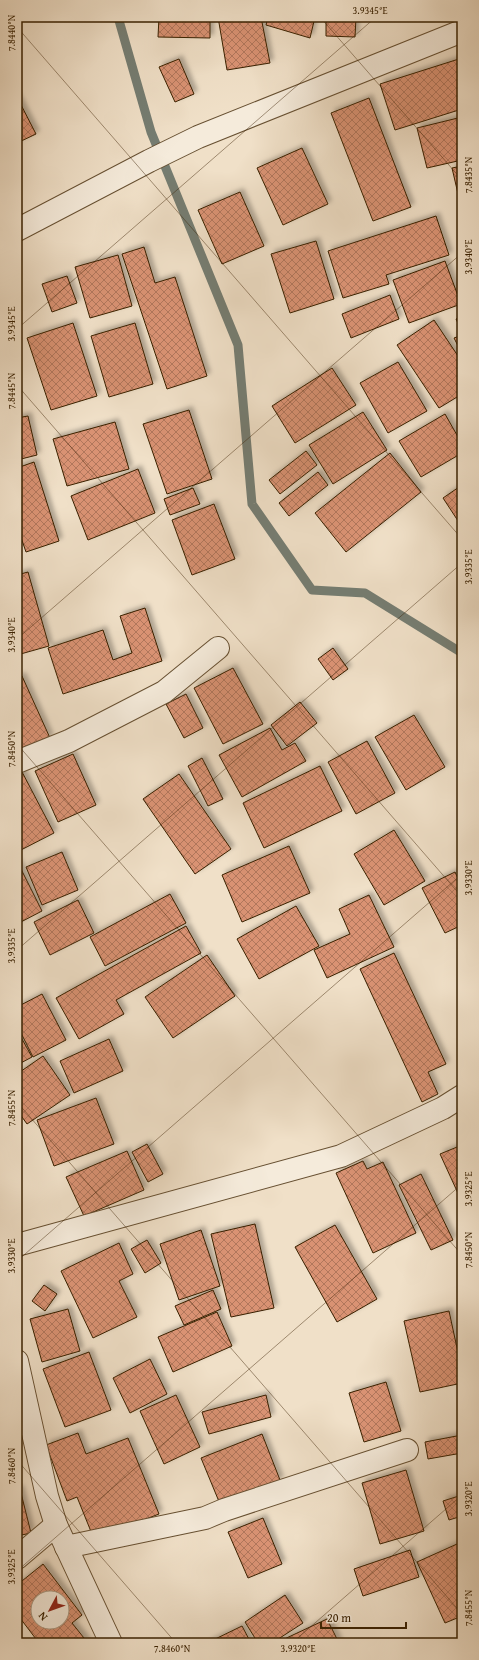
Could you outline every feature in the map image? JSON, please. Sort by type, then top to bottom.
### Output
[{"type":"street","points":[[17,230],[198,137],[462,31]]},
{"type":"street","points":[[17,762],[69,740],[164,692],[218,648]]},
{"type":"street","points":[[17,1245],[341,1156],[443,1108],[462,1096]]},
{"type":"street","points":[[17,1361],[47,1496],[56,1525],[111,1643]]},
{"type":"street","points":[[66,1547],[205,1518],[224,1510],[407,1450]]},
{"type":"street","points":[[17,1558],[56,1525]]},
{"type":"building","points":[[159,17],[210,17],[210,38],[158,37]]},
{"type":"building","points":[[218,17],[261,17],[270,63],[227,70]]},
{"type":"building","points":[[268,17],[315,17],[310,38],[266,25]]},
{"type":"building","points":[[326,17],[356,17],[355,37],[326,36]]},
{"type":"building","points":[[462,58],[462,109],[395,130],[380,84]]},
{"type":"building","points":[[179,59],[194,94],[175,102],[159,67]]},
{"type":"building","points":[[17,97],[36,134],[17,143]]},
{"type":"building","points":[[369,98],[411,207],[373,221],[331,113]]},
{"type":"building","points":[[462,117],[462,160],[427,168],[417,128]]},
{"type":"building","points":[[302,148],[328,204],[283,225],[257,168]]},
{"type":"building","points":[[462,166],[462,211],[452,168]]},
{"type":"building","points":[[240,192],[264,246],[222,264],[198,210]]},
{"type":"building","points":[[436,216],[449,255],[386,275],[389,284],[343,298],[328,251]]},
{"type":"building","points":[[316,241],[334,299],[290,313],[271,254]]},
{"type":"building","points":[[144,247],[155,283],[175,277],[207,376],[167,389],[122,254]]},
{"type":"building","points":[[118,255],[132,306],[90,318],[75,267]]},
{"type":"building","points":[[445,261],[461,304],[409,323],[393,280]]},
{"type":"building","points":[[67,276],[77,303],[52,312],[42,284]]},
{"type":"building","points":[[390,295],[399,319],[351,338],[342,314]]},
{"type":"building","points":[[462,317],[462,332],[456,319]]},
{"type":"building","points":[[434,320],[462,362],[462,394],[439,408],[397,345]]},
{"type":"building","points":[[73,323],[97,396],[51,410],[27,338]]},
{"type":"building","points":[[135,323],[153,384],[109,397],[91,336]]},
{"type":"building","points":[[462,335],[462,354],[454,338]]},
{"type":"building","points":[[398,362],[427,411],[388,433],[360,383]]},
{"type":"building","points":[[332,368],[356,405],[295,443],[272,406]]},
{"type":"building","points":[[189,410],[212,479],[167,494],[143,424]]},
{"type":"building","points":[[363,412],[387,450],[333,484],[309,445]]},
{"type":"building","points":[[445,414],[462,444],[462,453],[421,477],[399,441]]},
{"type":"building","points":[[28,416],[37,455],[17,460],[17,418]]},
{"type":"building","points":[[115,422],[129,469],[67,486],[53,439]]},
{"type":"building","points":[[306,451],[317,465],[280,494],[269,480]]},
{"type":"building","points":[[390,453],[421,492],[346,552],[315,513]]},
{"type":"building","points":[[34,462],[59,541],[26,552],[17,526],[17,468]]},
{"type":"building","points":[[138,469],[155,513],[88,540],[71,496]]},
{"type":"building","points":[[318,472],[328,485],[289,516],[279,503]]},
{"type":"building","points":[[462,485],[462,527],[443,498]]},
{"type":"building","points":[[193,488],[200,504],[170,515],[164,499]]},
{"type":"building","points":[[214,504],[235,559],[192,575],[172,520]]},
{"type":"building","points":[[28,572],[49,646],[17,655],[17,575]]},
{"type":"building","points":[[145,608],[162,661],[63,694],[48,648],[103,630],[113,660],[132,653],[120,616]]},
{"type":"building","points":[[333,648],[348,669],[333,680],[318,659]]},
{"type":"building","points":[[233,668],[263,724],[223,744],[194,688]]},
{"type":"building","points":[[22,676],[50,738],[17,753],[17,678]]},
{"type":"building","points":[[186,694],[203,728],[184,738],[166,704]]},
{"type":"building","points":[[300,702],[317,723],[287,746],[271,725]]},
{"type":"building","points":[[414,715],[445,767],[406,790],[375,737]]},
{"type":"building","points":[[270,728],[282,750],[295,743],[306,761],[242,797],[219,755]]},
{"type":"building","points":[[367,741],[395,793],[356,814],[328,762]]},
{"type":"building","points":[[73,754],[96,805],[58,822],[35,771]]},
{"type":"building","points":[[202,758],[223,799],[208,806],[188,766]]},
{"type":"building","points":[[320,766],[342,811],[264,848],[243,803]]},
{"type":"building","points":[[20,768],[54,833],[17,852],[17,769]]},
{"type":"building","points":[[179,774],[231,849],[195,874],[143,799]]},
{"type":"building","points":[[394,830],[425,881],[384,905],[354,854]]},
{"type":"building","points":[[289,846],[310,893],[242,922],[222,875]]},
{"type":"building","points":[[62,852],[78,890],[42,905],[26,867]]},
{"type":"building","points":[[17,861],[42,911],[17,924]]},
{"type":"building","points":[[455,872],[462,887],[462,925],[445,933],[422,888]]},
{"type":"building","points":[[170,894],[186,923],[105,966],[90,937]]},
{"type":"building","points":[[369,895],[394,947],[327,978],[314,950],[350,934],[339,909]]},
{"type":"building","points":[[78,900],[94,933],[50,955],[34,922]]},
{"type":"building","points":[[296,906],[319,946],[259,979],[237,939]]},
{"type":"building","points":[[186,926],[201,953],[116,1000],[124,1014],[79,1039],[56,998]]},
{"type":"building","points":[[394,953],[446,1064],[428,1072],[438,1094],[422,1102],[360,969]]},
{"type":"building","points":[[207,955],[235,996],[173,1038],[145,997]]},
{"type":"building","points":[[42,994],[66,1040],[33,1057],[17,1025],[17,1007]]},
{"type":"building","points":[[17,1030],[32,1057],[17,1065]]},
{"type":"building","points":[[109,1039],[123,1071],[74,1093],[60,1061]]},
{"type":"building","points":[[43,1056],[70,1095],[27,1124],[17,1110],[17,1074]]},
{"type":"building","points":[[96,1098],[114,1144],[54,1166],[37,1120]]},
{"type":"building","points":[[147,1144],[163,1174],[148,1182],[132,1152]]},
{"type":"building","points":[[462,1145],[462,1202],[440,1154]]},
{"type":"building","points":[[127,1151],[144,1190],[84,1216],[66,1177]]},
{"type":"building","points":[[363,1161],[367,1169],[383,1162],[416,1233],[373,1253],[336,1173]]},
{"type":"building","points":[[421,1174],[453,1240],[431,1250],[399,1185]]},
{"type":"building","points":[[255,1224],[274,1308],[231,1317],[211,1234]]},
{"type":"building","points":[[335,1225],[377,1299],[337,1322],[295,1247]]},
{"type":"building","points":[[201,1230],[220,1286],[179,1300],[160,1244]]},
{"type":"building","points":[[147,1240],[161,1263],[145,1273],[131,1249]]},
{"type":"building","points":[[119,1243],[133,1274],[119,1281],[137,1317],[93,1338],[61,1271]]},
{"type":"building","points":[[44,1285],[57,1294],[45,1311],[32,1301]]},
{"type":"building","points":[[213,1290],[221,1309],[184,1325],[175,1306]]},
{"type":"building","points":[[68,1309],[80,1351],[42,1362],[30,1319]]},
{"type":"building","points":[[449,1311],[462,1371],[462,1383],[420,1392],[404,1321]]},
{"type":"building","points":[[217,1312],[232,1346],[173,1372],[158,1337]]},
{"type":"building","points":[[89,1352],[111,1410],[65,1427],[43,1369]]},
{"type":"building","points":[[150,1359],[167,1394],[130,1413],[113,1378]]},
{"type":"building","points":[[386,1382],[401,1431],[364,1442],[349,1393]]},
{"type":"building","points":[[176,1395],[200,1447],[164,1464],[140,1411]]},
{"type":"building","points":[[266,1395],[271,1417],[209,1434],[202,1412]]},
{"type":"building","points":[[78,1433],[86,1454],[128,1438],[159,1514],[94,1539],[77,1497],[67,1501],[46,1445]]},
{"type":"building","points":[[262,1434],[280,1480],[220,1504],[201,1458]]},
{"type":"building","points":[[462,1435],[462,1453],[428,1459],[425,1442]]},
{"type":"building","points":[[406,1470],[424,1531],[380,1544],[362,1483]]},
{"type":"building","points":[[17,1489],[20,1489],[31,1533],[17,1536]]},
{"type":"building","points":[[462,1495],[462,1516],[449,1520],[443,1501]]},
{"type":"building","points":[[263,1518],[282,1564],[248,1578],[228,1532]]},
{"type":"building","points":[[457,1544],[462,1554],[462,1616],[445,1623],[417,1562]]},
{"type":"building","points":[[410,1550],[419,1577],[363,1596],[354,1569]]},
{"type":"building","points":[[43,1564],[63,1590],[30,1590],[30,1630],[70,1630],[70,1599],[82,1615],[72,1623],[88,1643],[39,1643],[17,1614],[17,1585]]},
{"type":"building","points":[[285,1595],[303,1623],[272,1643],[258,1643],[245,1622]]},
{"type":"building","points":[[327,1619],[339,1643],[278,1643],[278,1642]]},
{"type":"building","points":[[242,1626],[251,1643],[207,1643]]},
{"type":"waterway","points":[[118,17],[151,132],[238,345],[252,504],[312,590],[365,593],[462,653]]}]
